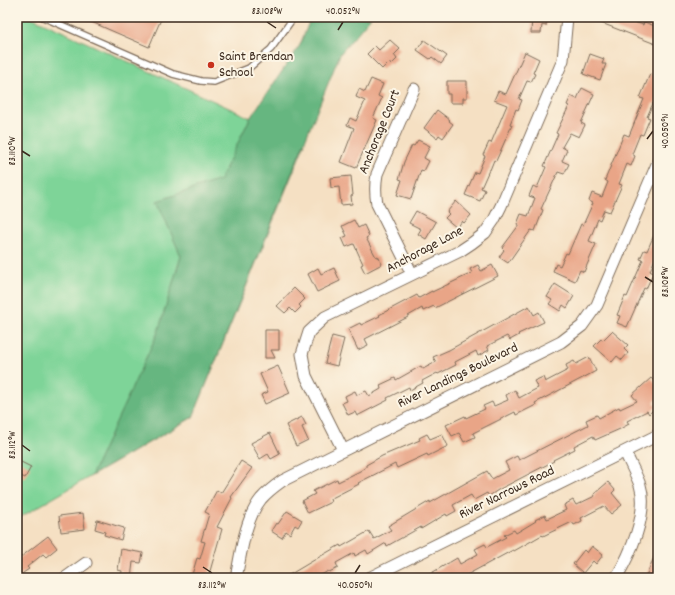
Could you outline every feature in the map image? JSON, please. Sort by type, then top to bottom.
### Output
[{"type":"street","name":"Anchorage Lane","points":[[343,450],[306,376],[302,354],[309,332],[326,317],[460,251],[485,233],[494,220],[504,199],[563,60],[567,17]]},
{"type":"street","name":"Anchorage Court","points":[[412,274],[377,204],[375,184],[414,89]]},
{"type":"street","name":"River Landings Boulevard","points":[[236,578],[248,524],[261,499],[271,489],[282,481],[343,450],[561,342],[582,326],[597,305],[658,162]]},
{"type":"street","name":"River Narrows Road","points":[[369,578],[658,435]]},
{"type":"street","points":[[616,578],[633,543],[640,524],[642,504],[641,486],[625,452]]},
{"type":"street","points":[[65,578],[86,563]]},
{"type":"lane","points":[[43,17],[173,74],[190,79],[214,82],[249,68],[271,49],[291,21],[292,17]]},
{"type":"green space","points":[[17,17],[31,17],[305,143],[193,417],[17,519],[17,321],[22,310],[17,307]]},
{"type":"green space","points":[[311,17],[371,17],[340,54],[193,417],[91,476],[158,332],[181,256],[157,201],[220,180],[250,118],[300,45]]},
{"type":"building","points":[[80,17],[162,17],[149,47]]},
{"type":"building","points":[[532,17],[547,17],[546,26],[542,25],[541,33],[531,33]]},
{"type":"building","points":[[586,17],[619,17],[643,25],[644,22],[658,27],[658,45]]},
{"type":"building","points":[[390,40],[400,49],[394,55],[397,59],[391,65],[389,62],[382,69],[367,54],[375,46],[379,50]]},
{"type":"building","points":[[424,40],[447,56],[441,64],[432,57],[430,59],[417,50]]},
{"type":"building","points":[[525,52],[539,59],[533,73],[535,74],[531,82],[527,81],[519,99],[522,100],[518,110],[516,109],[510,124],[512,125],[496,161],[494,160],[481,188],[485,190],[480,201],[465,195],[475,172],[478,173],[485,156],[483,155],[489,142],[491,143],[507,105],[494,100],[498,91],[506,94]]},
{"type":"building","points":[[590,54],[604,59],[602,64],[606,64],[600,80],[583,74]]},
{"type":"building","points":[[650,74],[658,77],[658,98],[655,104],[653,103],[647,117],[650,118],[643,135],[640,134],[632,154],[635,156],[631,166],[627,164],[619,184],[622,185],[610,212],[604,210],[600,220],[598,219],[589,241],[596,244],[584,272],[580,270],[575,281],[553,271],[556,264],[560,266],[566,253],[568,254],[581,224],[583,225],[593,203],[589,201],[592,193],[602,197],[608,182],[605,180],[624,134],[629,136],[644,99],[640,98]]},
{"type":"building","points":[[371,79],[383,84],[378,96],[382,98],[373,118],[377,120],[356,168],[341,162],[354,128],[347,125],[350,118],[356,121],[365,101],[356,97],[359,89],[365,92]]},
{"type":"building","points":[[447,81],[467,81],[467,98],[463,98],[463,103],[450,103],[450,94],[447,94]]},
{"type":"building","points":[[582,88],[594,94],[581,123],[585,125],[579,137],[570,133],[562,147],[567,150],[562,161],[569,164],[564,174],[558,172],[541,209],[543,210],[535,231],[531,230],[508,263],[499,257],[504,250],[502,248],[519,225],[517,224],[521,214],[528,216],[535,198],[529,196],[533,186],[537,188],[546,167],[544,166],[558,134],[556,133],[569,106],[567,105],[571,96],[577,99]]},
{"type":"building","points":[[437,110],[453,124],[443,138],[439,135],[437,138],[424,128]]},
{"type":"building","points":[[418,140],[430,146],[424,158],[429,161],[424,171],[421,170],[411,199],[397,195],[402,180],[399,179],[404,162],[412,145],[414,146]]},
{"type":"building","points":[[351,176],[353,195],[351,196],[352,204],[341,205],[339,187],[331,188],[330,178]]},
{"type":"building","points":[[456,201],[471,215],[464,223],[462,221],[457,228],[445,218],[449,214],[447,212]]},
{"type":"building","points":[[416,211],[436,222],[426,239],[418,234],[421,229],[409,223]]},
{"type":"building","points":[[354,220],[358,228],[364,225],[369,236],[366,238],[376,257],[378,256],[382,264],[365,273],[361,265],[363,264],[354,244],[346,247],[342,238],[347,236],[342,226]]},
{"type":"building","points":[[658,226],[658,257],[656,256],[650,271],[653,273],[646,289],[644,288],[627,327],[617,323],[620,316],[617,315],[625,296],[627,297],[643,260],[640,259],[644,250],[647,251]]},
{"type":"building","points":[[478,265],[481,271],[492,265],[498,276],[435,308],[434,306],[423,311],[422,308],[408,317],[365,339],[368,345],[358,350],[348,329],[380,316],[379,315],[417,295],[419,298],[472,273],[470,269]]},
{"type":"building","points":[[318,268],[321,274],[334,268],[340,281],[317,292],[308,274]]},
{"type":"building","points":[[555,284],[574,296],[567,308],[563,305],[560,311],[549,304],[552,300],[547,297]]},
{"type":"building","points":[[294,288],[305,299],[299,305],[301,307],[295,313],[290,308],[285,313],[277,306]]},
{"type":"building","points":[[529,306],[534,315],[539,312],[544,322],[518,334],[519,335],[510,340],[507,336],[487,346],[489,350],[478,356],[476,351],[455,362],[456,365],[422,381],[423,383],[410,390],[409,387],[387,398],[388,400],[357,416],[355,412],[348,415],[342,403],[347,401],[345,396],[355,391],[357,395],[366,391],[369,396],[381,389],[380,385],[395,378],[396,380],[421,366],[423,369],[436,362],[433,357],[449,350]]},
{"type":"building","points":[[265,330],[279,330],[279,350],[271,350],[275,358],[265,358]]},
{"type":"building","points":[[612,331],[628,345],[624,349],[628,353],[622,360],[617,356],[612,362],[594,346]]},
{"type":"building","points":[[332,336],[344,339],[337,366],[325,363]]},
{"type":"building","points":[[589,357],[596,371],[535,403],[536,405],[516,415],[515,412],[473,433],[475,437],[464,442],[459,433],[452,436],[446,425],[485,409],[483,406],[492,402],[494,406],[508,400],[506,395],[515,390],[519,398],[538,388],[534,381],[543,377],[545,382],[568,370],[566,365],[574,361],[576,364]]},
{"type":"building","points":[[278,366],[290,393],[265,404],[261,395],[268,392],[260,374]]},
{"type":"building","points":[[651,378],[658,385],[658,398],[654,402],[657,406],[649,414],[647,411],[627,421],[629,424],[595,440],[593,436],[574,446],[575,449],[489,496],[487,493],[474,500],[471,495],[453,505],[456,511],[447,516],[446,514],[421,529],[421,527],[387,546],[386,543],[368,554],[366,550],[355,556],[354,553],[336,563],[338,568],[329,572],[328,571],[316,578],[284,578],[340,545],[341,547],[369,531],[374,539],[391,530],[388,526],[430,501],[430,503],[487,471],[492,479],[509,470],[505,462],[517,456],[519,460],[588,425],[586,420],[597,415],[599,418],[619,407],[620,409],[637,401],[632,395]]},
{"type":"building","points":[[302,417],[306,425],[302,427],[308,440],[296,446],[286,425]]},
{"type":"building","points":[[270,433],[280,454],[271,459],[268,454],[260,459],[251,443]]},
{"type":"building","points":[[427,434],[430,439],[442,434],[448,446],[428,456],[427,454],[397,468],[395,464],[330,499],[331,502],[308,513],[302,501],[315,494],[313,491],[337,479],[338,482],[360,471],[366,467],[366,465],[382,456],[420,440],[419,438]]},
{"type":"building","points":[[17,460],[31,467],[25,478],[17,474]]},
{"type":"building","points":[[241,461],[252,468],[231,497],[232,498],[217,527],[222,529],[208,578],[191,578],[197,558],[200,559],[205,542],[201,541],[209,514],[205,512],[217,490],[221,493]]},
{"type":"building","points":[[608,482],[615,490],[612,493],[622,505],[611,514],[604,506],[581,518],[582,521],[574,525],[572,522],[543,536],[542,535],[461,578],[423,578],[457,558],[460,564],[478,554],[475,549],[485,544],[487,547],[506,537],[504,535],[514,530],[516,533],[545,515],[547,519],[566,510],[564,505],[573,500],[576,505],[595,496],[594,494]]},
{"type":"building","points":[[287,511],[302,520],[298,527],[295,525],[290,534],[286,531],[282,538],[271,531]]},
{"type":"building","points":[[83,513],[85,529],[61,532],[59,516]]},
{"type":"building","points":[[97,520],[124,528],[121,540],[104,535],[105,532],[95,529]]},
{"type":"building","points":[[48,536],[57,548],[46,557],[43,554],[27,567],[29,569],[17,577],[17,560]]},
{"type":"building","points":[[592,546],[603,555],[596,564],[593,561],[583,573],[573,564],[584,550],[587,553]]},
{"type":"building","points":[[658,548],[658,578],[645,578]]},
{"type":"building","points":[[121,549],[143,553],[141,563],[133,562],[131,578],[121,578],[122,571],[118,570]]},
{"type":"place","name":"Saint Brendan School","points":[[211,65]]}]
